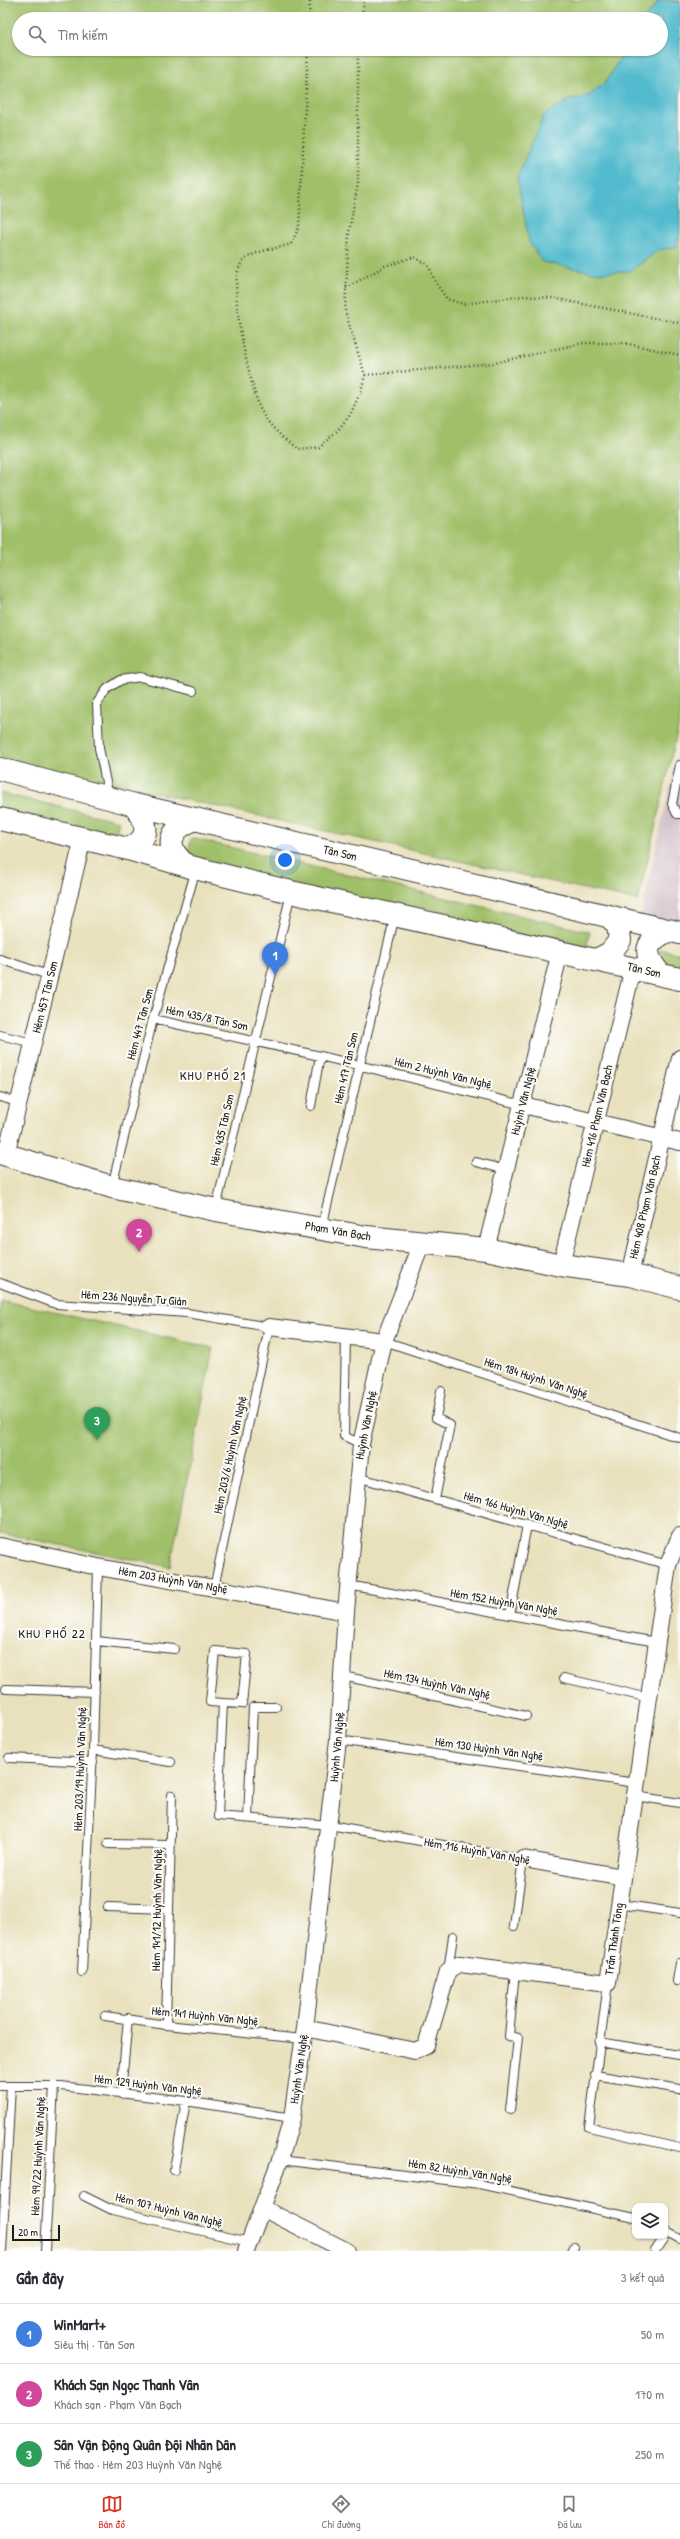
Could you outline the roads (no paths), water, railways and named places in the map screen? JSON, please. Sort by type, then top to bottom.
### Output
[{"type":"street","name":"Tân Sơn","points":[[0,769],[135,805],[674,932]]},
{"type":"street","points":[[128,849],[139,844],[145,835],[146,822],[135,805]]},
{"type":"street","name":"Tân Sơn","points":[[0,819],[128,849],[291,892],[670,976]]},
{"type":"street","points":[[192,867],[177,858],[172,849],[172,837],[182,824],[196,819]]},
{"type":"street","name":"Hẻm 457 Tân Sơn","points":[[3,1154],[51,976],[83,838]]},
{"type":"street","points":[[598,959],[610,953],[620,940],[618,926],[609,916]]},
{"type":"street","points":[[670,976],[649,960],[647,949],[653,938],[674,932]]},
{"type":"street","name":"Huỳnh Văn Nghệ","points":[[486,1249],[560,952]]},
{"type":"street","name":"Hẻm 416 Phạm Văn Bạch","points":[[562,1265],[633,968]]},
{"type":"street","name":"Hẻm 408 Phạm Văn Bạch","points":[[630,1275],[680,1058]]},
{"type":"street","points":[[522,1105],[661,1138]]},
{"type":"street","name":"Hẻm 408 Phạm Văn Bạch","points":[[661,1138],[680,1142]]},
{"type":"street","name":"Phạm Văn Bạch","points":[[3,1154],[112,1187],[216,1210],[366,1237],[486,1249],[562,1265],[630,1275],[680,1288]]},
{"type":"street","name":"Huỳnh Văn Nghệ","points":[[248,2246],[280,2160],[292,2118],[304,2033],[330,1825],[343,1676],[348,1585],[361,1444],[384,1341],[422,1243]]},
{"type":"street","points":[[269,1327],[384,1341]]},
{"type":"street","name":"Trần Thánh Tông","points":[[448,1971],[460,1964],[608,1983],[668,1565],[679,1544]]},
{"type":"street","name":"Hẻm 203 Huỳnh Văn Nghệ","points":[[0,1546],[98,1567],[346,1612]]},
{"type":"street","name":"Hẻm 116 Huỳnh Văn Nghệ","points":[[523,1859],[623,1877]]},
{"type":"street","points":[[304,2033],[415,2051],[426,2046],[448,1971]]},
{"type":"street","points":[[262,2208],[347,2251]]},
{"type":"lane","points":[[109,798],[99,748],[97,703],[107,689],[121,680],[140,677],[193,691]]},
{"type":"lane","points":[[680,765],[672,804],[677,814],[680,814]]},
{"type":"lane","name":"Hẻm 447 Tân Sơn","points":[[112,1187],[192,867]]},
{"type":"lane","name":"Hẻm 435 Tân Sơn","points":[[216,1210],[291,892]]},
{"type":"lane","name":"Hẻm 417 Tân Sơn","points":[[321,1228],[395,915]]},
{"type":"lane","points":[[0,960],[51,976]]},
{"type":"lane","name":"Hẻm 435/8 Tân Sơn","points":[[153,1019],[320,1056]]},
{"type":"lane","points":[[0,1035],[33,1043]]},
{"type":"lane","points":[[311,1106],[320,1056]]},
{"type":"lane","name":"Hẻm 2 Huỳnh Văn Nghệ","points":[[320,1056],[522,1105]]},
{"type":"lane","points":[[0,1097],[17,1102]]},
{"type":"lane","points":[[476,1162],[506,1170]]},
{"type":"lane","name":"Hẻm 236 Nguyễn Tư Giản","points":[[0,1283],[56,1304],[187,1313],[269,1327]]},
{"type":"lane","name":"Hẻm 203/6 Huỳnh Văn Nghệ","points":[[214,1588],[269,1327]]},
{"type":"lane","points":[[346,1336],[344,1436],[361,1444]]},
{"type":"lane","name":"Hẻm 184 Huỳnh Văn Nghệ","points":[[384,1341],[680,1438]]},
{"type":"lane","points":[[435,1499],[450,1425],[436,1418],[441,1391]]},
{"type":"lane","name":"Hẻm 166 Huỳnh Văn Nghệ","points":[[357,1477],[668,1565]]},
{"type":"lane","points":[[510,1615],[527,1525]]},
{"type":"lane","name":"Hẻm 203/19 Huỳnh Văn Nghệ","points":[[82,1972],[93,1762],[98,1567]]},
{"type":"lane","name":"Hẻm 152 Huỳnh Văn Nghệ","points":[[348,1585],[656,1642]]},
{"type":"lane","points":[[96,1641],[174,1649]]},
{"type":"lane","points":[[214,1651],[247,1654],[242,1704],[223,1703],[210,1702],[214,1651]]},
{"type":"lane","name":"Hẻm 134 Huỳnh Văn Nghệ","points":[[343,1676],[526,1716]]},
{"type":"lane","points":[[564,1678],[649,1698]]},
{"type":"lane","points":[[6,1689],[95,1692]]},
{"type":"lane","name":"Hẻm 116 Huỳnh Văn Nghệ","points":[[223,1703],[218,1816],[330,1825],[523,1859]]},
{"type":"lane","points":[[248,1818],[253,1707],[276,1707]]},
{"type":"lane","name":"Hẻm 130 Huỳnh Văn Nghệ","points":[[338,1740],[636,1790],[680,1803]]},
{"type":"lane","points":[[93,1750],[171,1762]]},
{"type":"lane","points":[[9,1758],[93,1762]]},
{"type":"lane","name":"Hẻm 141/12 Huỳnh Văn Nghệ","points":[[166,2025],[172,1795]]},
{"type":"lane","points":[[108,1844],[170,1845]]},
{"type":"lane","points":[[514,1926],[523,1859]]},
{"type":"lane","points":[[619,1904],[680,1913]]},
{"type":"lane","points":[[108,1907],[168,1909]]},
{"type":"lane","points":[[448,1971],[453,1936]]},
{"type":"lane","points":[[676,1981],[680,1963]]},
{"type":"lane","points":[[510,2110],[518,2038],[509,2036],[515,1971]]},
{"type":"lane","points":[[608,1983],[589,2127],[680,2148]]},
{"type":"lane","name":"Hẻm 141 Huỳnh Văn Nghệ","points":[[105,2016],[128,2018],[166,2025],[304,2033]]},
{"type":"lane","points":[[121,2094],[128,2018]]},
{"type":"lane","points":[[600,2042],[679,2055]]},
{"type":"lane","points":[[595,2075],[680,2089]]},
{"type":"lane","name":"Hẻm 129 Huỳnh Văn Nghệ","points":[[0,2086],[54,2086],[186,2101],[292,2118]]},
{"type":"lane","points":[[2,2251],[11,2086]]},
{"type":"lane","name":"Hẻm 99/22 Huỳnh Văn Nghệ","points":[[45,2251],[54,2086]]},
{"type":"lane","points":[[174,2170],[186,2101]]},
{"type":"lane","name":"Hẻm 82 Huỳnh Văn Nghệ","points":[[280,2160],[480,2184],[632,2217]]},
{"type":"lane","name":"Hẻm 107 Huỳnh Văn Nghệ","points":[[84,2196],[112,2210],[248,2246]]},
{"type":"lane","points":[[668,2235],[680,2239]]},
{"type":"lane","points":[[656,2251],[662,2239]]},
{"type":"water","points":[[660,0],[680,2],[680,234],[676,247],[659,250],[630,271],[598,273],[542,262],[529,242],[517,177],[544,115],[569,100],[588,96],[605,83],[622,56],[668,56],[668,12],[650,12]]},
{"type":"place","name":"WinMart+","points":[[275,975]]},
{"type":"place","name":"Khách Sạn Ngọc Thanh Vân","points":[[139,1252]]},
{"type":"place","name":"Sân Vận Động Quân Đội Nhân Dân","points":[[97,1440]]},
{"type":"district","name":"KHU PHỐ 21","points":[[213,1075]]},
{"type":"district","name":"KHU PHỐ 22","points":[[52,1633]]}]
